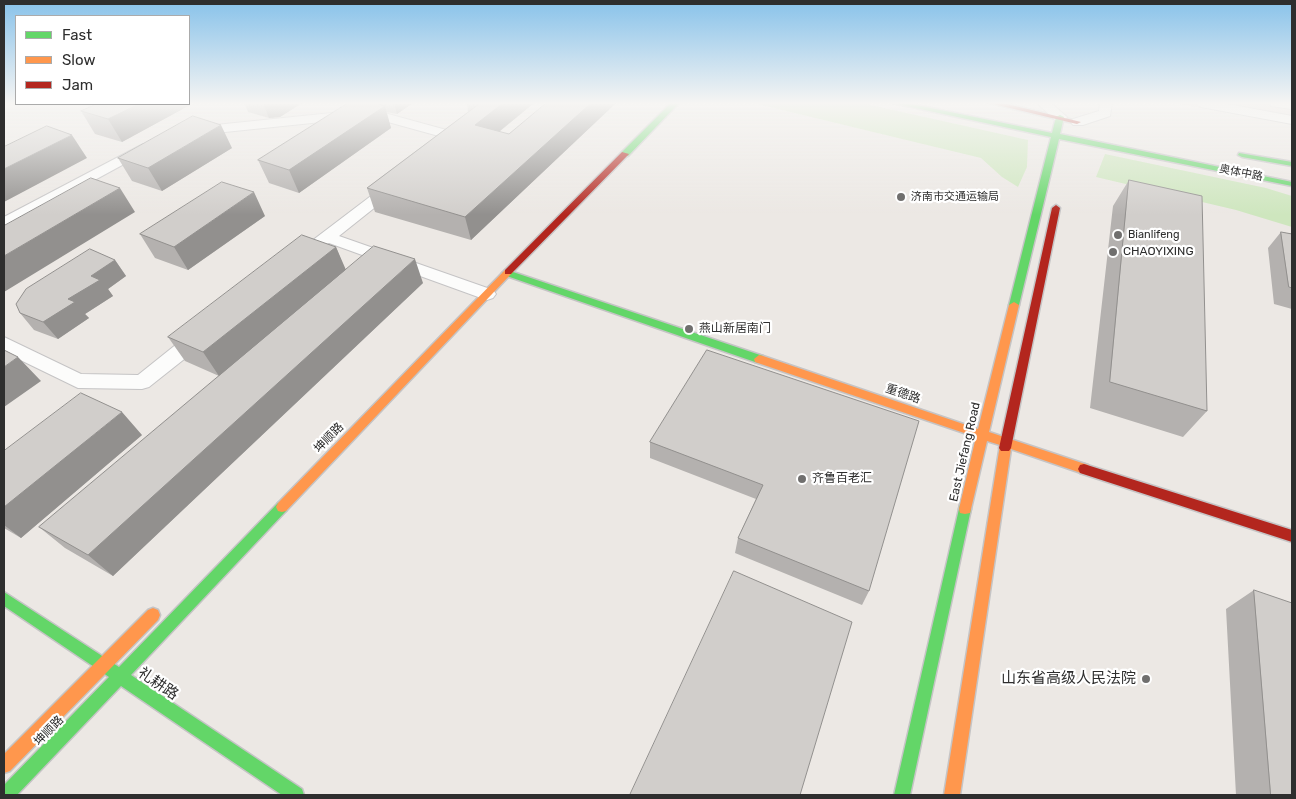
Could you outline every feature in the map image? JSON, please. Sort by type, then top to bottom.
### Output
[{"type":"main road","name":"坤顺路","points":[[6,795],[120,676],[478,291],[507,273],[638,140]]},
{"type":"main road","name":"East Jiefang Road","points":[[902,795],[982,435],[1053,140]]},
{"type":"main road","name":"奥体中路","points":[[1062,140],[1069,144],[1292,184]]},
{"type":"main road","points":[[1069,144],[1071,140]]},
{"type":"main road","name":"奥体中路","points":[[1230,153],[1292,164]]},
{"type":"main road","points":[[952,795],[1006,444],[1058,196]]},
{"type":"main road","points":[[495,268],[509,254]]},
{"type":"main road","name":"重德路","points":[[507,273],[1006,444],[1292,536]]},
{"type":"main road","name":"礼耕路","points":[[4,598],[296,795]]},
{"type":"main road","name":"坤顺路","points":[[4,765],[159,609]]},
{"type":"street","points":[[433,155],[452,140]]},
{"type":"street","points":[[4,223],[152,143]]},
{"type":"street","points":[[304,255],[403,178]]},
{"type":"street","points":[[327,237],[478,291]]},
{"type":"street","points":[[4,344],[78,382],[142,382],[211,327]]},
{"type":"green space","points":[[908,140],[1028,140],[1027,167],[1018,187],[1002,177],[981,158]]},
{"type":"green space","points":[[1105,154],[1266,188],[1292,196],[1292,227],[1236,210],[1096,177]]},
{"type":"building","points":[[18,140],[61,140],[4,169],[4,147]]},
{"type":"building","points":[[150,140],[195,140],[148,168],[118,158]]},
{"type":"building","points":[[289,140],[334,140],[289,170],[258,160]]},
{"type":"building","points":[[431,140],[550,140],[465,217],[367,188]]},
{"type":"building","points":[[91,178],[120,188],[4,256],[4,226]]},
{"type":"building","points":[[1129,180],[1202,196],[1207,411],[1110,382]]},
{"type":"building","points":[[222,182],[254,192],[174,247],[140,234]]},
{"type":"building","points":[[1281,232],[1292,234],[1292,288],[1289,287]]},
{"type":"building","points":[[302,235],[336,247],[203,352],[168,337]]},
{"type":"building","points":[[374,246],[415,259],[88,555],[39,527]]},
{"type":"building","points":[[90,249],[115,260],[91,276],[100,280],[68,299],[75,302],[43,322],[20,313],[16,304],[26,289]]},
{"type":"building","points":[[4,350],[18,357],[4,367]]},
{"type":"building","name":"齐鲁百老汇","points":[[707,350],[919,421],[869,591],[738,538],[763,485],[650,442]]},
{"type":"building","points":[[81,393],[122,412],[4,507],[4,451]]},
{"type":"building","points":[[734,571],[852,622],[800,795],[630,795]]},
{"type":"building","points":[[1254,590],[1292,603],[1292,795],[1271,795]]},
{"type":"traffic: fast","points":[[625,154],[638,140]]},
{"type":"traffic: fast","points":[[1014,305],[1054,140]]},
{"type":"traffic: fast","points":[[1078,140],[1292,184]]},
{"type":"traffic: fast","points":[[1242,155],[1292,164]]},
{"type":"traffic: fast","points":[[507,273],[759,359]]},
{"type":"traffic: fast","points":[[6,795],[282,507]]},
{"type":"traffic: fast","points":[[902,795],[965,509]]},
{"type":"traffic: fast","points":[[4,598],[296,795]]},
{"type":"traffic: slow","points":[[282,507],[508,272]]},
{"type":"traffic: slow","points":[[965,509],[1014,305]]},
{"type":"traffic: slow","points":[[759,359],[1084,469]]},
{"type":"traffic: slow","points":[[952,795],[1005,448]]},
{"type":"traffic: slow","points":[[4,765],[153,615]]},
{"type":"traffic: jam","points":[[508,272],[625,154]]},
{"type":"traffic: jam","points":[[1005,448],[1056,208]]},
{"type":"traffic: jam","points":[[1084,469],[1292,536]]},
{"type":"place","name":"济南市交通运输局","points":[[901,197]]},
{"type":"place","name":"Bianlifeng","points":[[1118,235]]},
{"type":"place","name":"CHAOYIXING","points":[[1113,252]]},
{"type":"place","name":"燕山新居南门","points":[[689,329]]},
{"type":"place","name":"齐鲁百老汇","points":[[802,479]]},
{"type":"place","name":"山东省高级人民法院","points":[[1146,679]]}]
